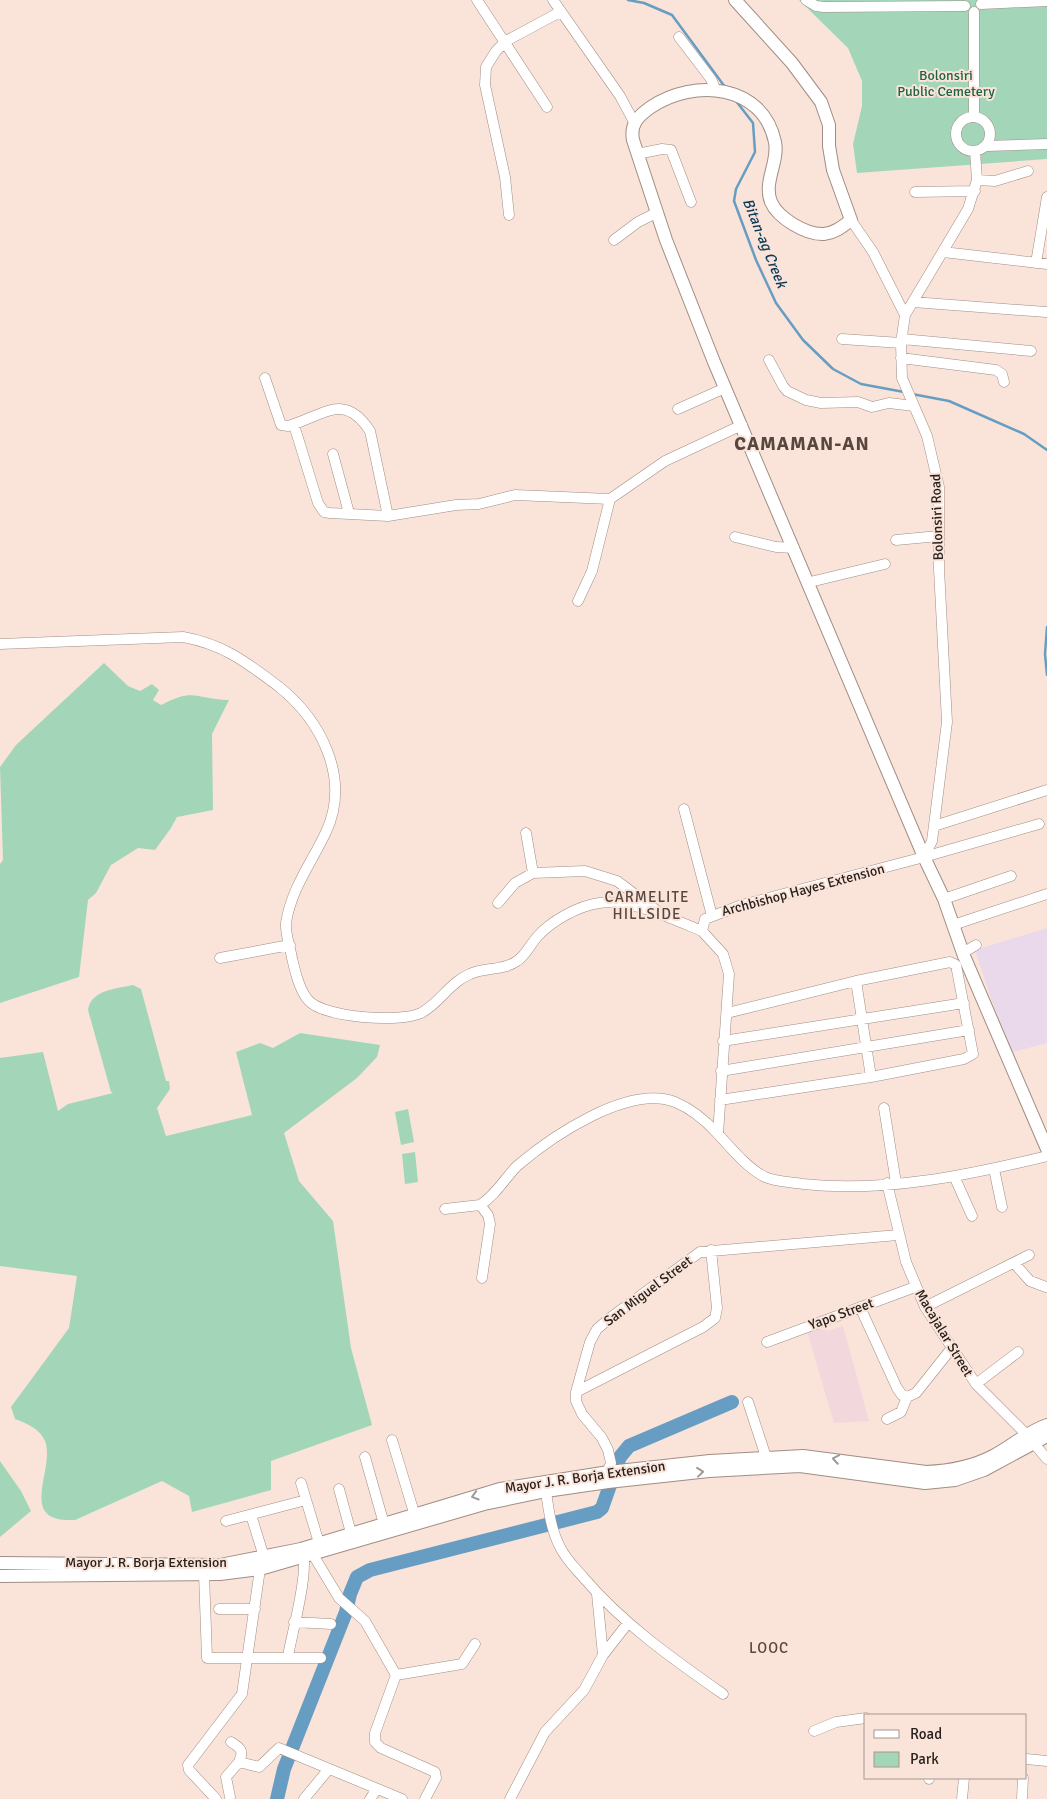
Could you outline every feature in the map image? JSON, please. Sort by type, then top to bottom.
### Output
[{"type":"main road","points":[[735,0],[792,63],[821,102],[829,125],[829,146],[833,170],[850,220],[838,229],[823,234],[798,227],[777,210],[770,196],[769,180],[775,150],[772,132],[754,104],[724,92],[689,93],[664,101],[640,115],[634,122],[631,132],[656,213],[726,388],[927,852],[964,956],[1047,1149]]},
{"type":"main road","name":"Mayor J. R. Borja Extension","points":[[634,1475],[766,1456],[804,1456],[855,1468],[955,1480],[984,1470],[1047,1425]]},
{"type":"main road","name":"Mayor J. R. Borja Extension","points":[[1029,1438],[1047,1436]]},
{"type":"main road","name":"Mayor J. R. Borja Extension","points":[[0,1576],[38,1568],[220,1569],[262,1563],[432,1514],[500,1489],[545,1486],[606,1477],[770,1466],[855,1468]]},
{"type":"main road","name":"Mayor J. R. Borja Extension","points":[[310,1550],[351,1533],[414,1516],[432,1514]]},
{"type":"main road","name":"Mayor J. R. Borja Extension","points":[[0,1563],[38,1568],[204,1574],[220,1569]]},
{"type":"street","points":[[477,0],[506,41],[547,107]]},
{"type":"street","points":[[554,0],[560,12],[620,96],[634,122]]},
{"type":"street","points":[[806,0],[816,6],[853,8],[1047,1]]},
{"type":"street","points":[[973,4],[974,116]]},
{"type":"street","points":[[509,214],[505,177],[484,74],[489,60],[506,41],[560,12]]},
{"type":"street","points":[[679,37],[711,79],[724,92]]},
{"type":"street","points":[[986,146],[991,137],[990,127],[983,119],[974,116],[960,122],[956,136],[963,148],[975,151],[986,146],[1047,144]]},
{"type":"street","points":[[637,154],[662,149],[671,150],[691,202]]},
{"type":"street","name":"Bolonsiri Road","points":[[927,852],[934,826],[947,722],[937,474],[927,436],[905,387],[901,358],[902,341],[905,315],[962,220],[975,191],[977,180],[975,151]]},
{"type":"street","points":[[977,180],[995,181],[1028,171]]},
{"type":"street","points":[[915,192],[975,191]]},
{"type":"street","points":[[943,252],[1042,263],[1047,197]]},
{"type":"street","points":[[614,240],[638,222],[656,213]]},
{"type":"street","points":[[850,220],[873,252],[905,315]]},
{"type":"street","points":[[913,302],[1046,312]]},
{"type":"street","points":[[842,338],[1031,351]]},
{"type":"street","points":[[901,358],[996,370],[1002,374],[1004,382]]},
{"type":"street","points":[[769,360],[787,391],[806,400],[821,403],[858,402],[872,407],[889,403],[913,403]]},
{"type":"street","points":[[265,378],[281,425],[294,425],[333,409],[344,408],[357,414],[370,431],[388,516]]},
{"type":"street","points":[[678,409],[726,388]]},
{"type":"street","points":[[294,425],[318,503],[324,512],[388,516],[456,505],[479,504],[515,495],[610,499],[665,461],[742,424]]},
{"type":"street","points":[[333,454],[349,513]]},
{"type":"street","points":[[578,601],[592,572],[610,499]]},
{"type":"street","points":[[896,540],[938,536]]},
{"type":"street","points":[[735,537],[776,547],[794,548]]},
{"type":"street","points":[[810,582],[885,564]]},
{"type":"street","points":[[0,644],[175,637],[202,640],[220,646],[238,657],[292,698],[315,726],[329,755],[335,779],[333,817],[291,900],[286,925],[295,969],[304,994],[308,1001],[329,1012],[365,1017],[418,1014],[430,1007],[449,987],[468,974],[510,966],[522,958],[536,938],[553,923],[589,905],[612,902],[660,914],[702,931],[717,946],[727,964],[730,986],[723,1041],[718,1134]]},
{"type":"street","points":[[934,826],[1047,790]]},
{"type":"street","points":[[684,809],[712,916]]},
{"type":"street","name":"Archbishop Hayes Extension","points":[[702,931],[704,919],[742,905],[927,852],[1039,824]]},
{"type":"street","points":[[526,833],[533,873]]},
{"type":"street","points":[[498,903],[516,883],[533,873],[585,871],[607,877],[629,888],[660,914]]},
{"type":"street","points":[[944,899],[1011,876]]},
{"type":"street","points":[[953,925],[1047,894]]},
{"type":"street","points":[[220,958],[290,945]]},
{"type":"street","points":[[964,956],[966,951],[976,946]]},
{"type":"street","points":[[720,1100],[871,1077],[970,1057],[973,1054],[956,965],[950,962],[856,981],[727,1013]]},
{"type":"street","points":[[856,981],[871,1077]]},
{"type":"street","points":[[723,1041],[964,1003]]},
{"type":"street","points":[[721,1071],[969,1030]]},
{"type":"street","points":[[445,1209],[480,1205],[509,1174],[556,1135],[619,1104],[645,1100],[674,1102],[701,1117],[748,1165],[768,1178],[840,1186],[891,1183],[954,1176],[994,1169],[1047,1156]]},
{"type":"street","name":"Macajalar Street","points":[[884,1108],[898,1235],[915,1287],[951,1349],[976,1384],[1047,1459]]},
{"type":"street","points":[[994,1169],[1002,1206]]},
{"type":"street","points":[[954,1176],[972,1216]]},
{"type":"street","points":[[480,1205],[488,1215],[490,1224],[482,1278]]},
{"type":"street","name":"San Miguel Street","points":[[576,1392],[590,1342],[597,1329],[700,1252],[898,1235]]},
{"type":"street","points":[[606,1477],[611,1462],[608,1450],[602,1438],[582,1414],[576,1401],[576,1392],[703,1327],[715,1318],[717,1308],[711,1250]]},
{"type":"street","points":[[925,1307],[1029,1255]]},
{"type":"street","points":[[1014,1263],[1030,1281],[1046,1287]]},
{"type":"street","name":"Yapo Street","points":[[767,1342],[915,1287]]},
{"type":"street","points":[[860,1307],[897,1388],[902,1395],[907,1397]]},
{"type":"street","points":[[887,1419],[901,1412],[907,1397],[916,1393],[951,1349]]},
{"type":"street","points":[[976,1384],[1018,1352]]},
{"type":"street","points":[[748,1402],[766,1456]]},
{"type":"street","points":[[392,1440],[414,1516]]},
{"type":"street","points":[[365,1457],[384,1524]]},
{"type":"street","points":[[288,1656],[310,1550],[306,1500],[301,1483]]},
{"type":"street","points":[[545,1486],[552,1524],[564,1555],[597,1594],[628,1623],[723,1694]]},
{"type":"street","points":[[339,1489],[351,1533]]},
{"type":"street","points":[[226,1521],[306,1500]]},
{"type":"street","points":[[216,1799],[189,1770],[188,1764],[242,1694],[262,1563],[252,1515]]},
{"type":"street","points":[[310,1550],[346,1605],[365,1622],[396,1675]]},
{"type":"street","points":[[204,1574],[206,1656],[208,1658],[288,1656],[321,1658]]},
{"type":"street","points":[[597,1594],[603,1655]]},
{"type":"street","points":[[220,1609],[255,1609]]},
{"type":"street","points":[[294,1622],[331,1624]]},
{"type":"street","points":[[510,1799],[545,1732],[584,1690],[603,1655],[628,1623]]},
{"type":"street","points":[[396,1675],[462,1664],[475,1644]]},
{"type":"street","points":[[396,1675],[375,1733],[375,1742],[381,1748],[435,1772],[436,1778],[426,1799]]},
{"type":"street","points":[[814,1731],[836,1722],[864,1718]]},
{"type":"street","points":[[227,1798],[226,1778],[239,1762],[242,1755],[241,1750],[231,1742]]},
{"type":"street","points":[[239,1762],[259,1766],[277,1748],[402,1799]]},
{"type":"street","points":[[1027,1759],[1047,1761]]},
{"type":"street","points":[[304,1799],[328,1770]]},
{"type":"street","points":[[962,1799],[964,1779]]},
{"type":"street","points":[[1022,1799],[1023,1779]]},
{"type":"street","points":[[370,1799],[377,1789]]},
{"type":"shaded area","points":[[1047,928],[1047,1043],[1009,1053],[975,950]]},
{"type":"shaded area","points":[[843,1326],[869,1421],[834,1423],[807,1331],[818,1328],[827,1331]]},
{"type":"green space","name":"Bolonsiri Public Cemetery","points":[[799,0],[1047,0],[1047,159],[857,173],[853,144],[862,106],[862,81],[848,48]]},
{"type":"green space","points":[[104,663],[128,686],[140,691],[152,684],[159,690],[153,700],[161,705],[188,695],[229,700],[212,734],[213,810],[177,817],[155,850],[138,848],[111,865],[96,893],[88,900],[79,977],[0,1003],[0,864],[3,860],[0,767],[16,745]]},
{"type":"green space","points":[[133,985],[141,989],[166,1081],[169,1081],[170,1089],[157,1108],[166,1136],[252,1115],[236,1052],[260,1043],[273,1048],[300,1033],[380,1045],[377,1057],[357,1078],[284,1133],[299,1181],[333,1221],[351,1348],[372,1425],[271,1461],[271,1490],[192,1512],[189,1496],[162,1481],[75,1520],[57,1519],[47,1513],[42,1504],[47,1453],[45,1441],[36,1430],[15,1419],[11,1407],[69,1328],[77,1276],[0,1266],[0,1058],[43,1052],[58,1111],[68,1104],[113,1093],[111,1092],[88,1010],[90,1003],[99,994],[112,989]]},
{"type":"green space","points":[[408,1109],[414,1142],[401,1145],[395,1112]]},
{"type":"green space","points":[[415,1152],[418,1182],[405,1184],[402,1154]]},
{"type":"green space","points":[[0,1461],[21,1491],[31,1511],[0,1537]]},
{"type":"waterway","name":"Bitan-ag Creek","points":[[628,0],[644,3],[672,15],[725,87]]},
{"type":"waterway","name":"Bitan-ag Creek","points":[[736,101],[753,123],[755,152],[736,189],[734,201],[756,260],[776,303],[803,340],[833,369],[861,384],[904,392]]},
{"type":"waterway","name":"Bitan-ag Creek","points":[[912,394],[949,401],[1024,434],[1047,450]]},
{"type":"waterway","name":"Bitan-ag Creek","points":[[1047,627],[1045,654],[1047,675]]},
{"type":"waterway","points":[[277,1799],[284,1769],[346,1612],[350,1594],[357,1577],[370,1570],[597,1512],[602,1508],[620,1457],[629,1446],[732,1402]]},
{"type":"district","name":"CAMAMAN-AN","points":[[802,444]]},
{"type":"district","name":"CARMELITE HILLSIDE","points":[[647,906]]},
{"type":"district","name":"LOOC","points":[[769,1648]]}]
